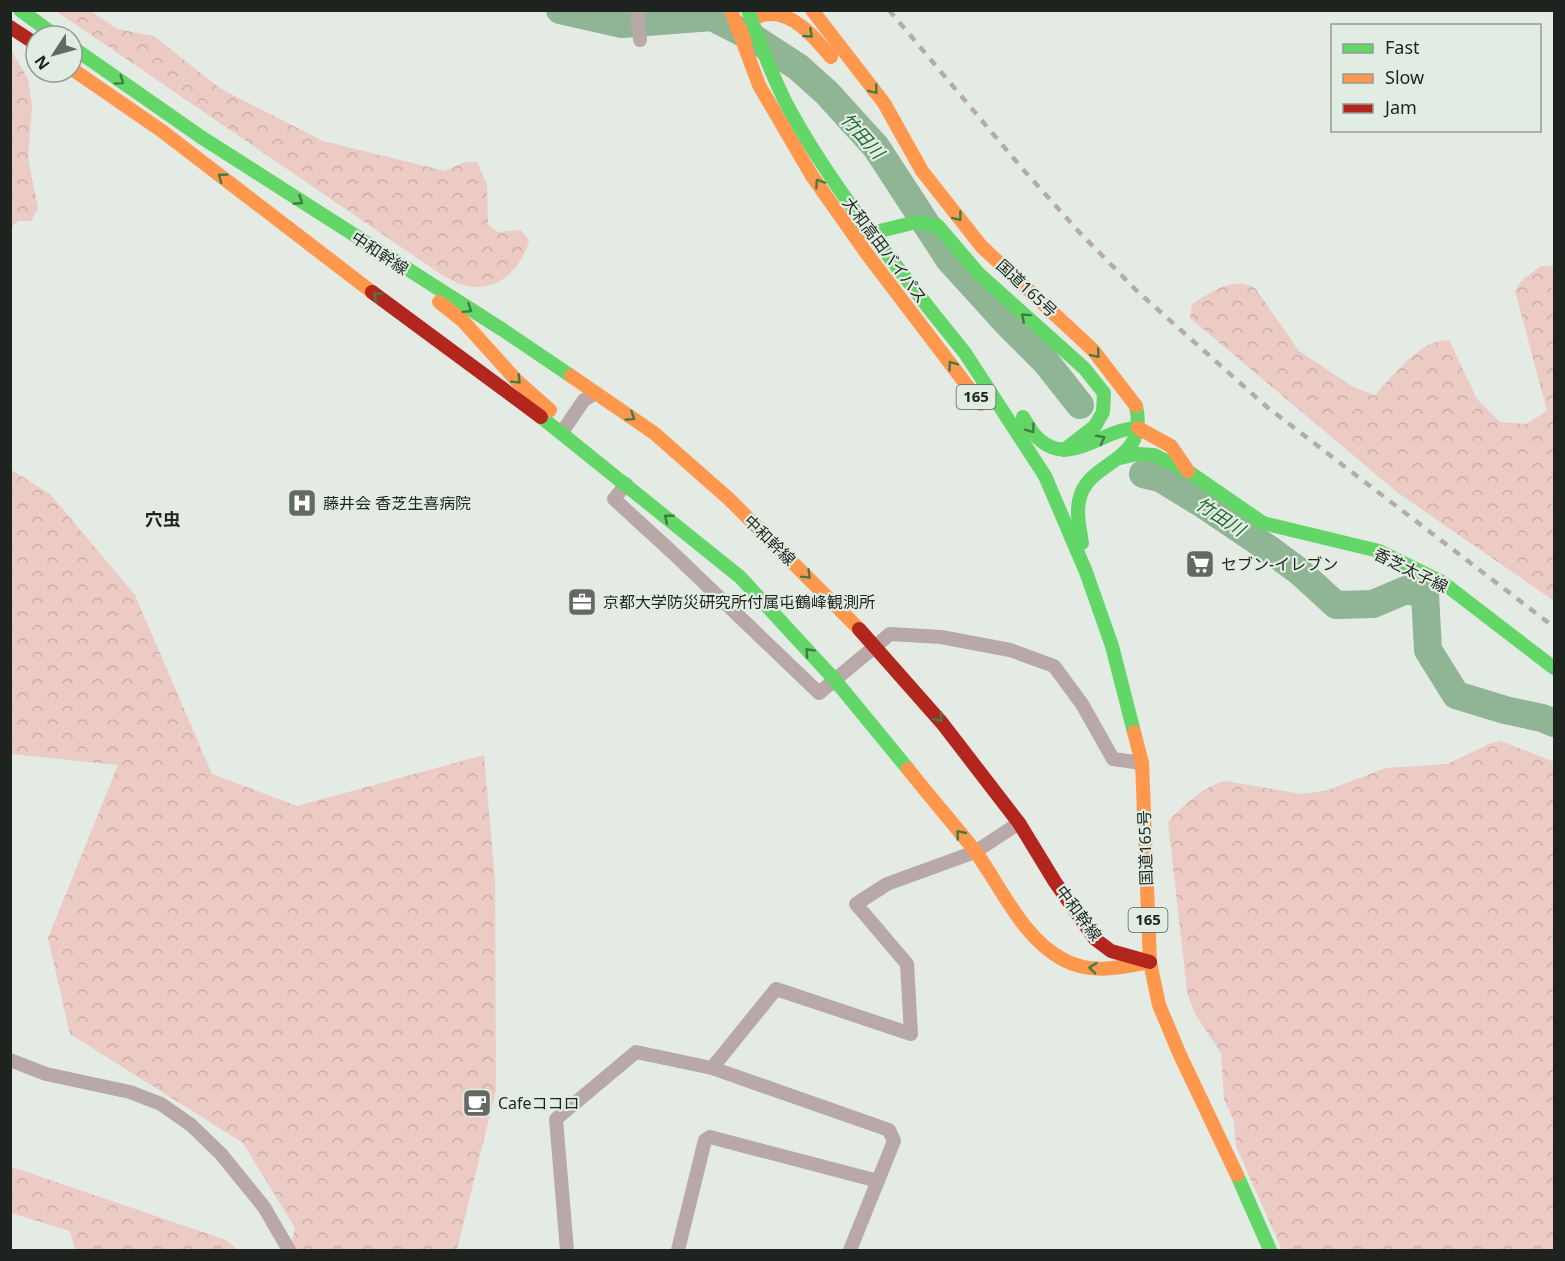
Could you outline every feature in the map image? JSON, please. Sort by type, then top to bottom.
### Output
[{"type":"main road","points":[[20,10],[39,24]]},
{"type":"main road","name":"165","points":[[731,10],[764,94],[798,153],[852,232],[1027,467],[1045,476],[1090,478]]},
{"type":"main road","name":"大和高田バイパス","points":[[748,10],[768,64],[791,113],[815,153],[854,209],[966,353],[1045,476]]},
{"type":"main road","name":"国道165号","points":[[813,10],[884,103],[922,171],[982,247],[1093,350],[1137,407],[1138,428]]},
{"type":"main road","name":"165","points":[[746,53],[746,27],[753,19],[762,14],[776,13],[790,19],[824,48],[922,171]]},
{"type":"main road","points":[[10,27],[24,36]]},
{"type":"main road","name":"中和幹線","points":[[84,55],[201,137],[503,330],[654,433],[729,499],[875,645],[942,723],[1019,823],[1055,882],[1095,939],[1111,951],[1150,962]]},
{"type":"main road","name":"中和幹線","points":[[84,77],[162,131],[423,331],[562,432],[740,577],[834,679],[975,852],[1027,928],[1043,946],[1065,961],[1090,969],[1119,968],[1150,962]]},
{"type":"main road","points":[[852,232],[880,231],[916,222],[938,226],[979,274],[1084,368],[1104,393],[1103,412],[1095,426],[1064,450]]},
{"type":"main road","points":[[419,278],[432,296],[463,321],[516,380],[559,418],[562,432]]},
{"type":"main road","points":[[966,353],[998,382],[1038,440],[1051,448],[1075,450],[1120,430],[1138,428],[1132,444],[1120,458],[1090,478]]},
{"type":"main road","name":"香芝太子線","points":[[1138,428],[1171,446],[1189,472]]},
{"type":"main road","name":"165","points":[[1005,437],[1023,468]]},
{"type":"main road","name":"香芝太子線","points":[[1120,458],[1137,454],[1154,455],[1189,472],[1263,523],[1379,551],[1442,582],[1554,668]]},
{"type":"main road","name":"国道165号","points":[[1045,476],[1086,572],[1112,646],[1142,763],[1150,962],[1159,1005],[1270,1251]]},
{"type":"main road","name":"国道165号","points":[[1086,572],[1078,520],[1079,500],[1090,478]]},
{"type":"main road","name":"国道165号","points":[[1040,498],[1086,572]]},
{"type":"street","points":[[637,10],[640,40]]},
{"type":"street","points":[[562,432],[584,400],[596,393]]},
{"type":"street","points":[[626,484],[614,499],[674,552],[819,693],[890,634],[941,637],[1010,650],[1054,666],[1083,704],[1113,759],[1142,763]]},
{"type":"street","points":[[712,1068],[776,989],[911,1034],[907,964],[856,904],[887,884],[975,852],[1019,823]]},
{"type":"street","points":[[567,1251],[556,1119],[636,1052],[712,1068],[889,1130],[894,1141],[850,1251]]},
{"type":"street","points":[[10,1060],[46,1074],[130,1092],[161,1104],[191,1125],[221,1154],[264,1207],[289,1251]]},
{"type":"street","points":[[678,1251],[705,1140],[710,1137],[878,1181]]},
{"type":"green space","points":[[56,11],[91,11],[117,29],[154,36],[221,89],[323,141],[445,171],[465,162],[477,162],[487,185],[488,224],[497,232],[521,230],[529,241],[525,252],[513,270],[497,283],[476,287],[455,282],[84,30],[84,24],[75,24]]},
{"type":"green space","points":[[11,50],[24,72],[24,84],[29,84],[32,106],[28,158],[38,208],[31,221],[19,221],[11,226]]},
{"type":"green space","points":[[1541,266],[1554,266],[1554,601],[1398,493],[1190,318],[1192,304],[1215,290],[1238,284],[1255,288],[1299,351],[1353,387],[1375,395],[1418,352],[1438,341],[1449,340],[1477,399],[1500,422],[1526,424],[1547,411],[1515,291],[1521,281]]},
{"type":"green space","points":[[10,469],[50,494],[135,595],[212,774],[297,806],[484,755],[495,879],[496,1090],[457,1250],[290,1250],[295,1228],[243,1143],[70,1034],[48,938],[118,765],[11,754]]},
{"type":"green space","points":[[1501,741],[1554,762],[1554,1250],[1282,1250],[1236,1146],[1234,1122],[1224,1099],[1221,1053],[1195,1014],[1187,992],[1168,822],[1201,792],[1225,781],[1301,794],[1325,791],[1386,768],[1447,764],[1489,744]]},
{"type":"green space","points":[[10,1168],[226,1240],[238,1250],[75,1250],[70,1231],[11,1213]]},
{"type":"waterway","name":"竹田川","points":[[560,10],[622,24],[712,17],[755,39],[798,67],[827,93],[876,147],[949,259],[1046,362],[1080,405]]},
{"type":"waterway","name":"竹田川","points":[[1143,474],[1160,478],[1269,549],[1300,572],[1336,605],[1373,604],[1406,590],[1425,594],[1428,650],[1456,695],[1554,723]]},
{"type":"railway","points":[[889,10],[1020,166],[1080,233],[1137,291],[1267,407],[1554,627]]},
{"type":"traffic: fast","points":[[20,10],[39,24]]},
{"type":"traffic: fast","points":[[748,10],[775,80],[818,158],[854,210],[932,312]]},
{"type":"traffic: fast","points":[[84,55],[201,137],[571,376]]},
{"type":"traffic: fast","points":[[854,232],[880,231],[916,222],[938,226],[979,274],[1084,368],[1104,393],[1103,412],[1095,426],[1064,450]]},
{"type":"traffic: fast","points":[[932,312],[965,353],[1045,476],[1086,572],[1112,646],[1134,732]]},
{"type":"traffic: fast","points":[[1082,543],[1078,512],[1084,487],[1093,476],[1126,451],[1134,440],[1138,426],[1136,406]]},
{"type":"traffic: fast","points":[[541,417],[740,577],[834,679],[908,769]]},
{"type":"traffic: fast","points":[[1023,417],[1040,440],[1052,447],[1064,450],[1138,428]]},
{"type":"traffic: fast","points":[[1120,458],[1137,454],[1154,455],[1189,472],[1263,523],[1379,551],[1442,582],[1554,668]]},
{"type":"traffic: fast","points":[[1237,1175],[1270,1250]]},
{"type":"traffic: slow","points":[[731,10],[759,85],[812,176],[867,254],[981,404]]},
{"type":"traffic: slow","points":[[812,10],[884,103],[922,171],[982,247],[1093,350],[1136,406]]},
{"type":"traffic: slow","points":[[746,39],[748,27],[755,18],[773,14],[783,16],[801,26],[831,57]]},
{"type":"traffic: slow","points":[[84,77],[162,131],[372,292]]},
{"type":"traffic: slow","points":[[439,302],[463,321],[516,380],[550,410]]},
{"type":"traffic: slow","points":[[571,376],[654,433],[729,499],[859,629]]},
{"type":"traffic: slow","points":[[1138,428],[1171,446],[1188,471]]},
{"type":"traffic: slow","points":[[1134,732],[1142,763],[1150,962],[1159,1005],[1237,1175]]},
{"type":"traffic: slow","points":[[908,769],[975,851],[1025,926],[1049,951],[1064,960],[1084,967],[1114,968],[1145,963]]},
{"type":"traffic: jam","points":[[10,27],[24,36]]},
{"type":"traffic: jam","points":[[372,292],[541,417]]},
{"type":"traffic: jam","points":[[859,629],[942,723],[1019,823],[1055,882],[1095,939],[1111,951],[1150,962]]},
{"type":"place","name":"藤井会 香芝生喜病院","points":[[302,503]]},
{"type":"place","name":"セブン-イレブン","points":[[1200,564]]},
{"type":"place","name":"京都大学防災研究所付属屯鶴峰観測所","points":[[582,602]]},
{"type":"place","name":"Cafeココロ","points":[[477,1103]]},
{"type":"district","name":"穴虫","points":[[163,520]]}]
